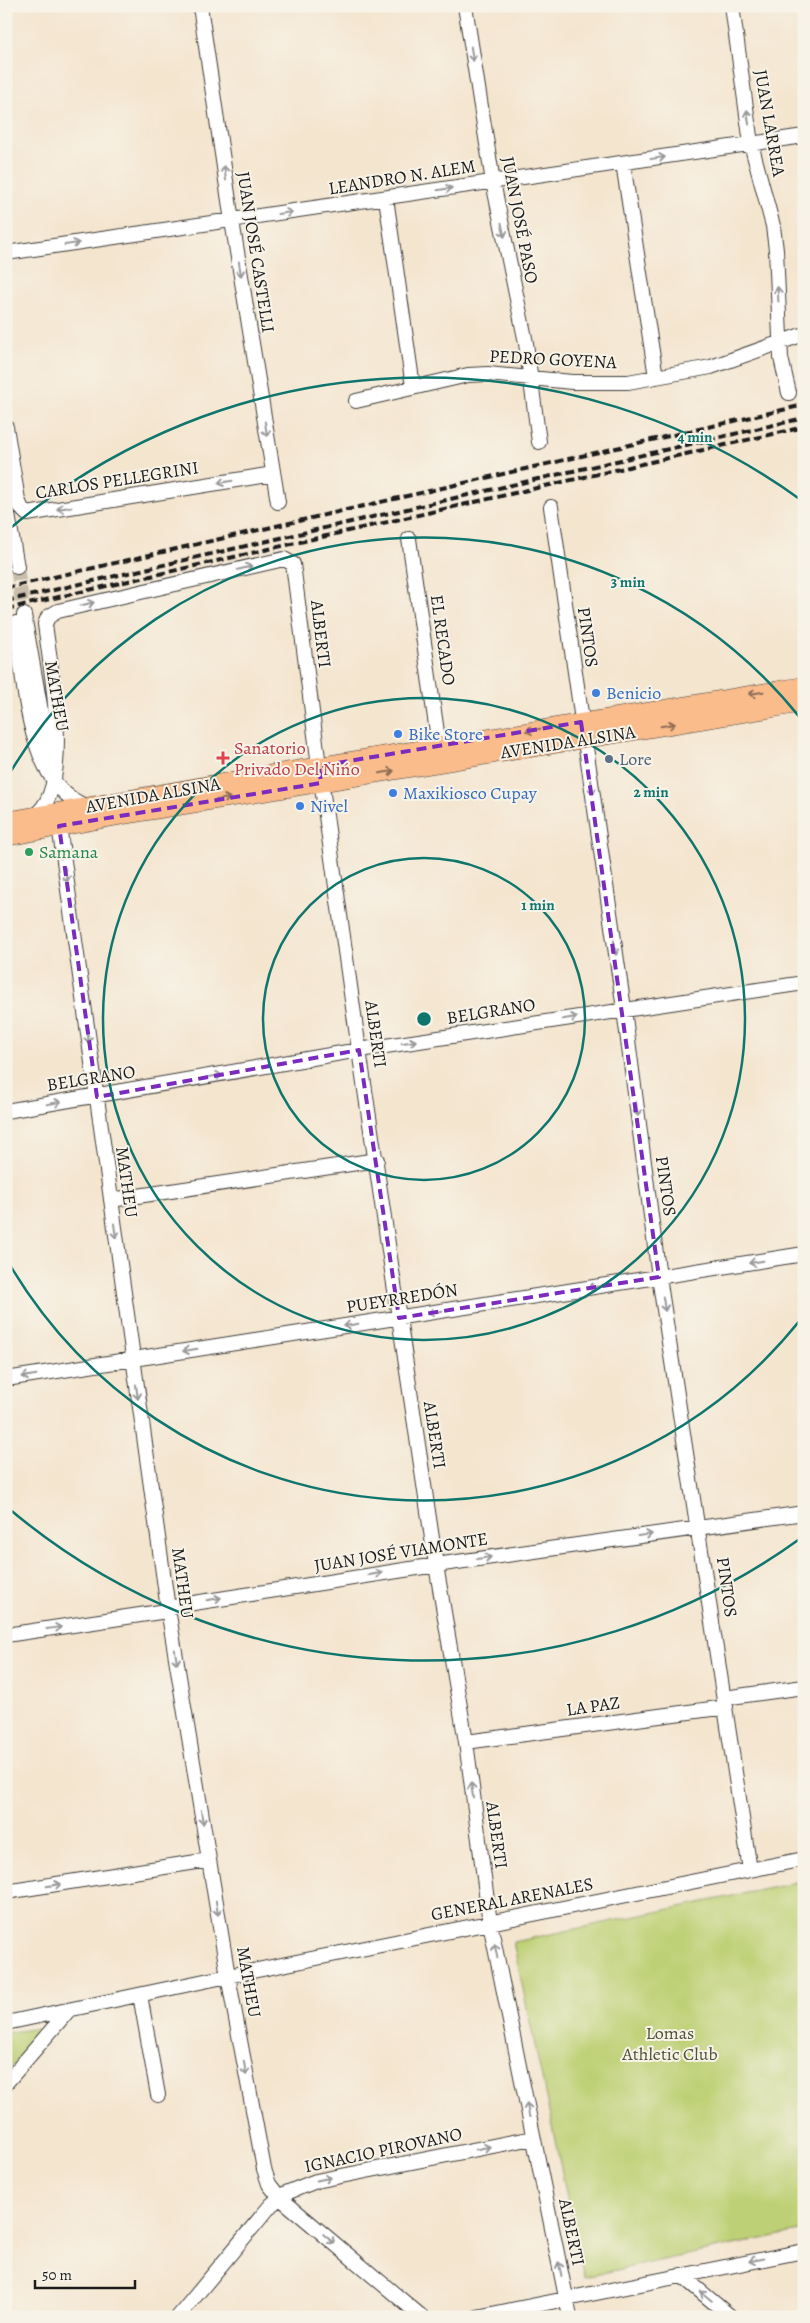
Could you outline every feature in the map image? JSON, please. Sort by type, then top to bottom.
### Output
[{"type":"main road","name":"AVENIDA ALSINA","points":[[6,821],[32,816],[58,819],[320,775],[583,730],[804,686]]},
{"type":"main road","name":"AVENIDA ALSINA","points":[[6,837],[58,819],[86,806],[320,775],[440,746],[804,703]]},
{"type":"street","name":"JUAN JOSÉ CASTELLI","points":[[200,6],[232,221],[278,502]]},
{"type":"street","name":"JUAN JOSÉ PASO","points":[[465,6],[493,182],[532,378],[539,442]]},
{"type":"street","name":"JUAN LARREA","points":[[732,6],[752,144],[773,226],[776,250],[781,358],[789,393]]},
{"type":"street","name":"LEANDRO N. ALEM","points":[[6,253],[804,136]]},
{"type":"street","points":[[623,163],[656,377]]},
{"type":"street","points":[[386,198],[413,387]]},
{"type":"street","points":[[6,262],[44,248]]},
{"type":"street","name":"PEDRO GOYENA","points":[[356,400],[468,375],[488,374],[596,383],[628,382],[711,367],[804,334]]},
{"type":"street","name":"CARLOS PELLEGRINI","points":[[6,427],[18,500],[22,509],[27,514],[273,474]]},
{"type":"street","points":[[6,503],[16,567]]},
{"type":"street","name":"PINTOS","points":[[552,507],[660,1277],[750,1870]]},
{"type":"street","name":"EL RECADO","points":[[409,539],[440,746]]},
{"type":"street","name":"MATHEU","points":[[284,559],[58,611],[48,617],[45,624],[58,728],[54,783],[168,1609],[228,1976],[264,2170],[269,2184],[278,2197],[418,2316]]},
{"type":"street","name":"ALBERTI","points":[[284,559],[293,564],[320,775],[359,1050],[377,1160],[436,1565],[466,1742],[490,1923],[570,2317]]},
{"type":"street","name":"MATHEU","points":[[20,619],[32,732],[37,749],[54,783],[68,798],[86,806]]},
{"type":"street","name":"MATHEU","points":[[32,816],[41,812],[47,803],[54,783]]},
{"type":"street","name":"BELGRANO","points":[[6,1111],[96,1097],[359,1050],[804,983]]},
{"type":"street","points":[[111,1200],[377,1160]]},
{"type":"street","name":"PUEYRREDÓN","points":[[6,1379],[804,1254]]},
{"type":"street","name":"JUAN JOSÉ VIAMONTE","points":[[6,1635],[160,1612],[191,1603],[436,1565],[804,1513]]},
{"type":"street","name":"LA PAZ","points":[[466,1742],[725,1702],[804,1687]]},
{"type":"street","name":"GENERAL ARENALES","points":[[6,2023],[804,1859]]},
{"type":"street","points":[[6,1892],[209,1860]]},
{"type":"street","points":[[140,1995],[158,2095]]},
{"type":"street","points":[[6,2083],[68,2011]]},
{"type":"street","name":"IGNACIO PIROVANO","points":[[178,2317],[278,2197],[316,2181],[533,2138]]},
{"type":"street","points":[[477,2317],[804,2251]]},
{"type":"street","points":[[681,2275],[731,2317]]},
{"type":"highlighted area","points":[[581,722],[659,1277],[399,1318],[359,1050],[97,1097],[59,826],[321,783],[319,766]]},
{"type":"green space","name":"Lomas Athletic Club","points":[[804,1881],[804,2230],[584,2277],[513,1942]]},
{"type":"green space","points":[[38,2028],[39,2035],[6,2073],[6,2033]]},
{"type":"tunnel","points":[[17,567],[24,615]]},
{"type":"railway","points":[[6,588],[804,405]]},
{"type":"railway","points":[[6,601],[804,418]]},
{"type":"railway","points":[[6,609],[804,427]]},
{"type":"place","name":"Benicio","points":[[596,693]]},
{"type":"place","name":"Bike Store","points":[[398,734]]},
{"type":"place","name":"Sanatorio Privado Del Nińo","points":[[223,758]]},
{"type":"place","name":"Lore","points":[[609,759]]},
{"type":"place","name":"Maxikiosco Cupay","points":[[393,793]]},
{"type":"place","name":"Nivel","points":[[300,806]]},
{"type":"place","name":"Samana","points":[[29,852]]}]
